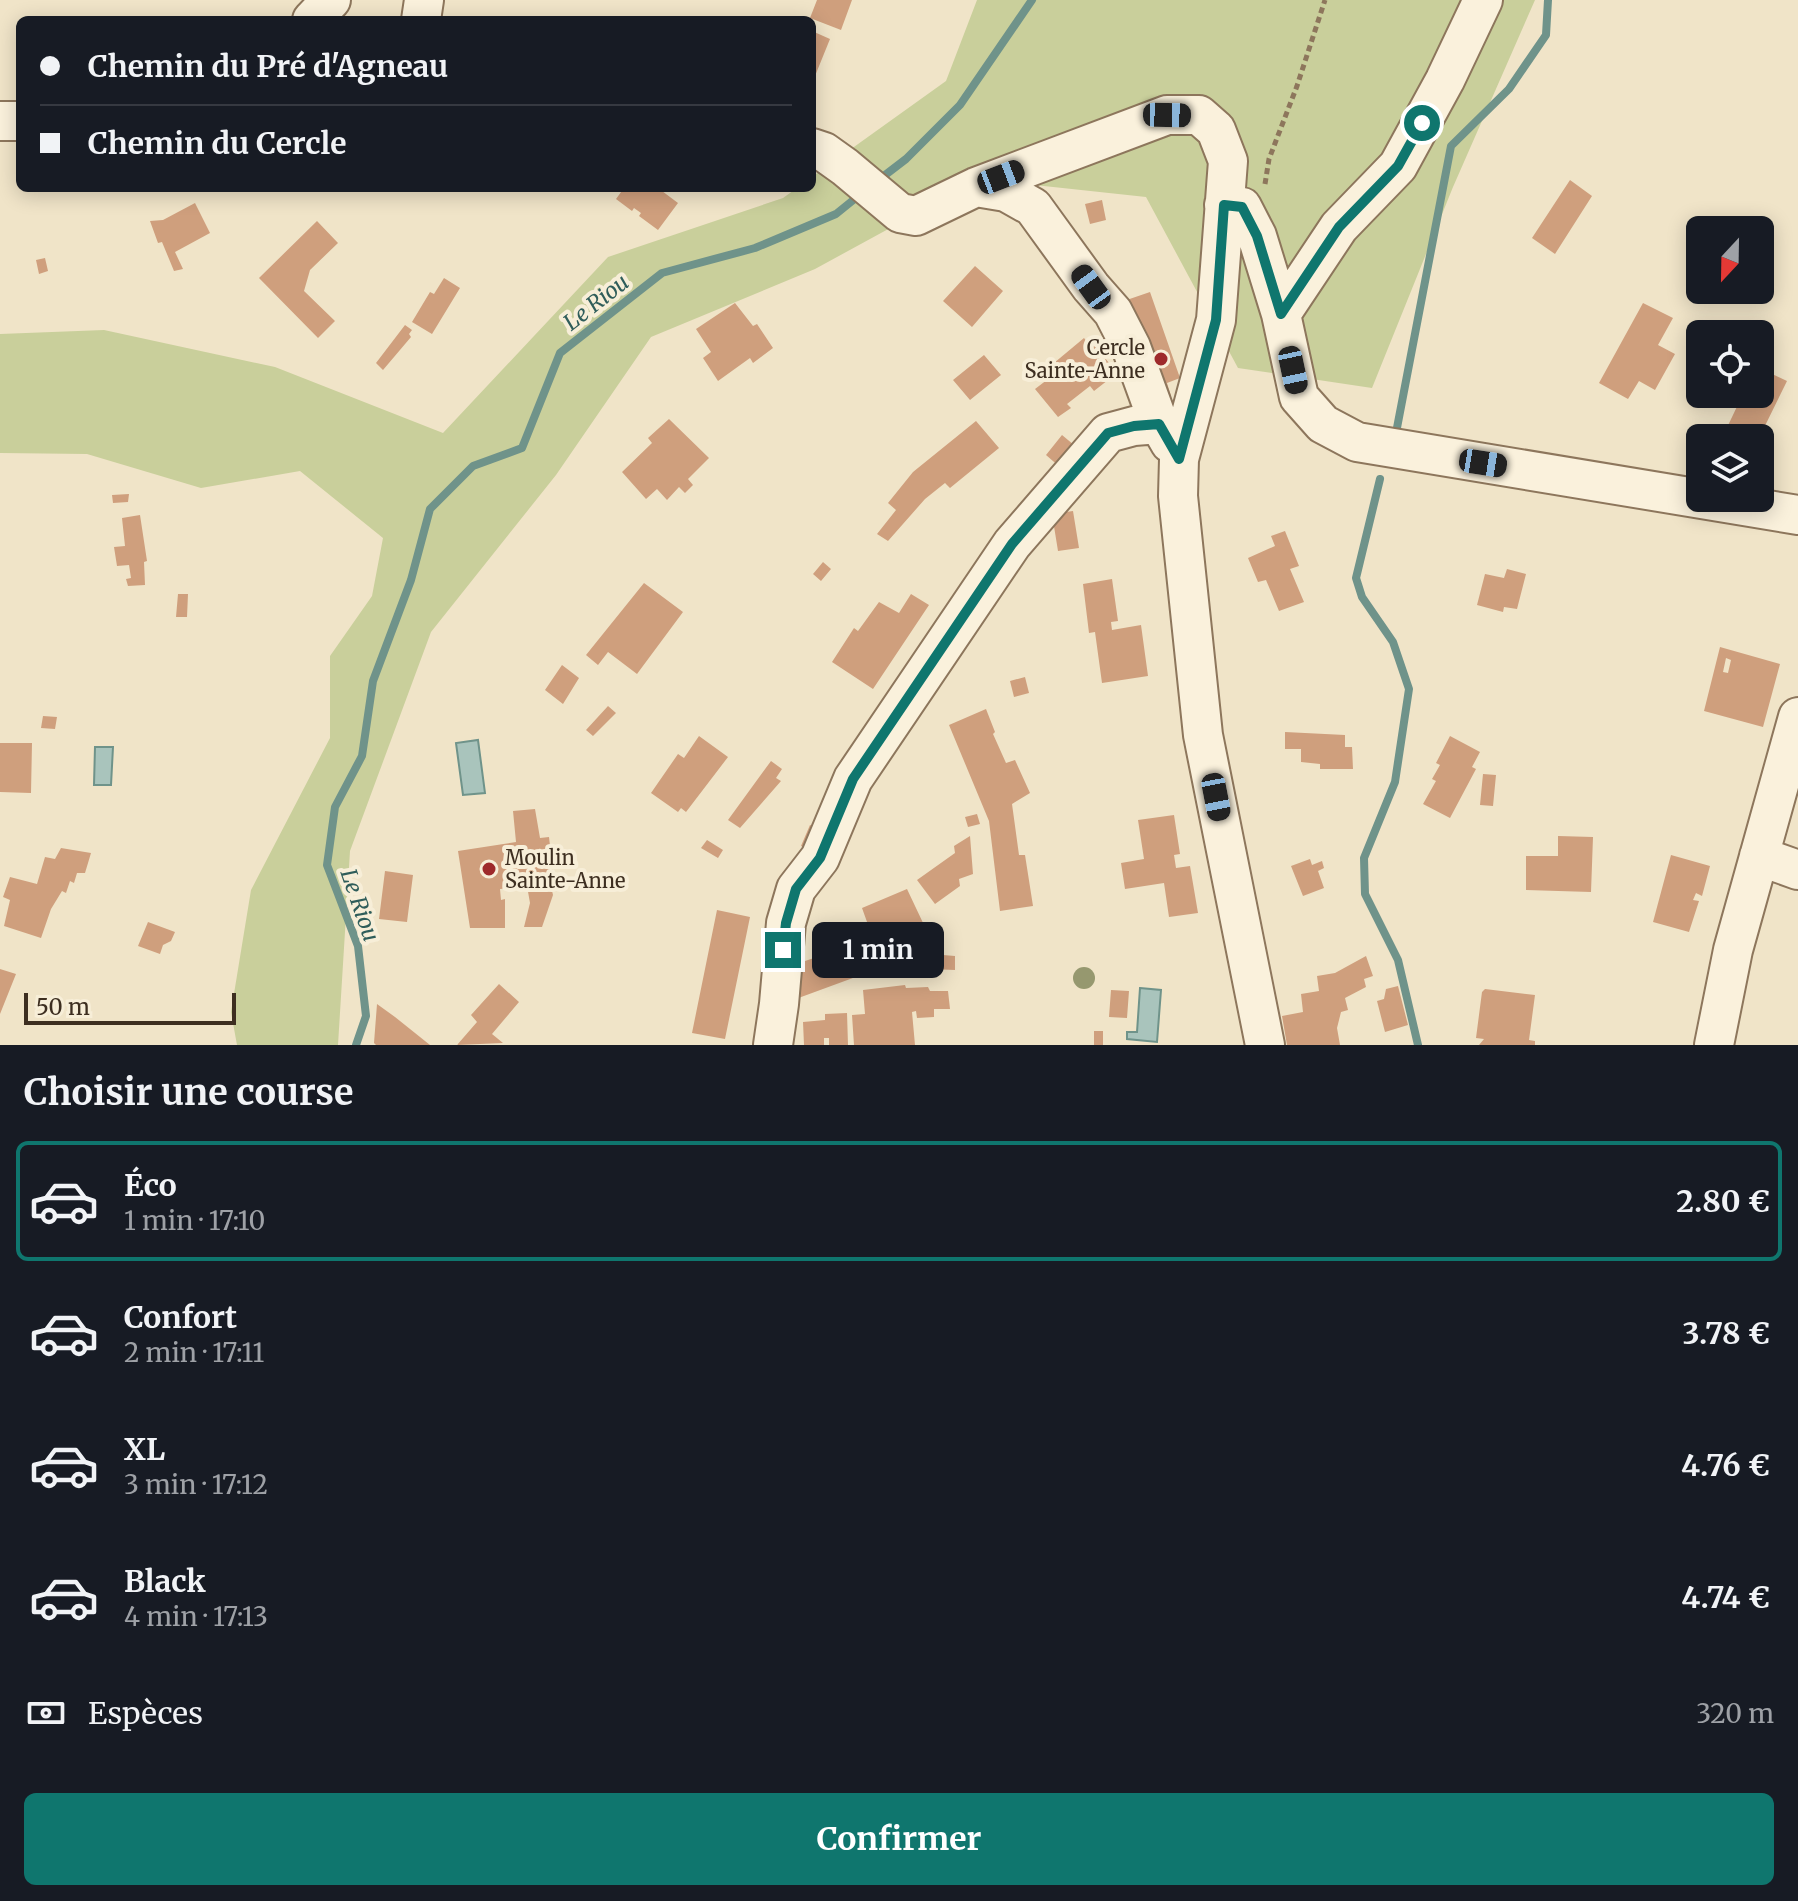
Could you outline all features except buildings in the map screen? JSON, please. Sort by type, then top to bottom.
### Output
[{"type":"street","points":[[316,16],[331,0]]},
{"type":"street","points":[[1281,314],[1339,227],[1398,166],[1445,80],[1483,0]]},
{"type":"street","points":[[816,149],[845,167],[900,213],[916,216],[951,197],[1167,115],[1199,115],[1216,130],[1228,161],[1216,320],[1179,459],[1178,496],[1203,735],[1265,1045]]},
{"type":"street","points":[[976,187],[1006,192],[1033,207],[1113,312],[1131,347],[1159,424],[1179,459]]},
{"type":"street","points":[[1224,205],[1242,207],[1257,236],[1281,314],[1299,397],[1323,424],[1357,442],[1798,515]]},
{"type":"street","points":[[773,1045],[786,923],[796,889],[820,858],[853,779],[869,753],[1012,544],[1108,433],[1159,424]]},
{"type":"street","points":[[1714,1045],[1733,950],[1798,717]]},
{"type":"street","points":[[1759,856],[1798,870]]},
{"type":"path","points":[[1257,236],[1269,159],[1325,0]]},
{"type":"green space","points":[[977,0],[1535,0],[1453,187],[1372,388],[1238,368],[1146,197],[980,179],[815,269],[651,337],[556,475],[431,632],[350,851],[338,1045],[237,1045],[231,1012],[251,890],[330,738],[330,656],[372,596],[383,538],[300,471],[201,488],[87,454],[0,453],[0,334],[104,330],[275,367],[443,433],[608,257],[783,198],[791,192],[816,192],[816,174],[946,81]]},
{"type":"water","points":[[478,740],[485,793],[463,795],[456,743]]},
{"type":"water","points":[[95,747],[113,747],[111,785],[94,785]]},
{"type":"water","points":[[1140,988],[1161,990],[1157,1042],[1127,1039],[1127,1032],[1137,1032]]},
{"type":"waterway","name":"Le Riou","points":[[876,182],[906,159],[960,105],[1032,0]]},
{"type":"waterway","points":[[1396,433],[1451,146],[1509,89],[1546,35],[1548,0]]},
{"type":"waterway","name":"Le Riou","points":[[356,1045],[366,1016],[358,946],[327,865],[335,807],[362,756],[373,681],[411,580],[430,509],[473,466],[522,448],[560,353],[662,273],[755,248],[836,214],[862,193]]},
{"type":"waterway","points":[[1380,479],[1356,578],[1362,597],[1393,642],[1409,689],[1395,782],[1364,858],[1365,894],[1398,960],[1418,1045]]},
{"type":"place","name":"Cercle Sainte-Anne","points":[[1161,359]]},
{"type":"place","name":"Moulin Sainte-Anne","points":[[489,869]]},
{"type":"route","points":[[783,950],[786,923],[796,889],[820,858],[853,779],[1012,544],[1108,433],[1159,424],[1179,459],[1216,320],[1224,205],[1242,207],[1257,236],[1281,314],[1339,227],[1398,166],[1422,123]]}]
